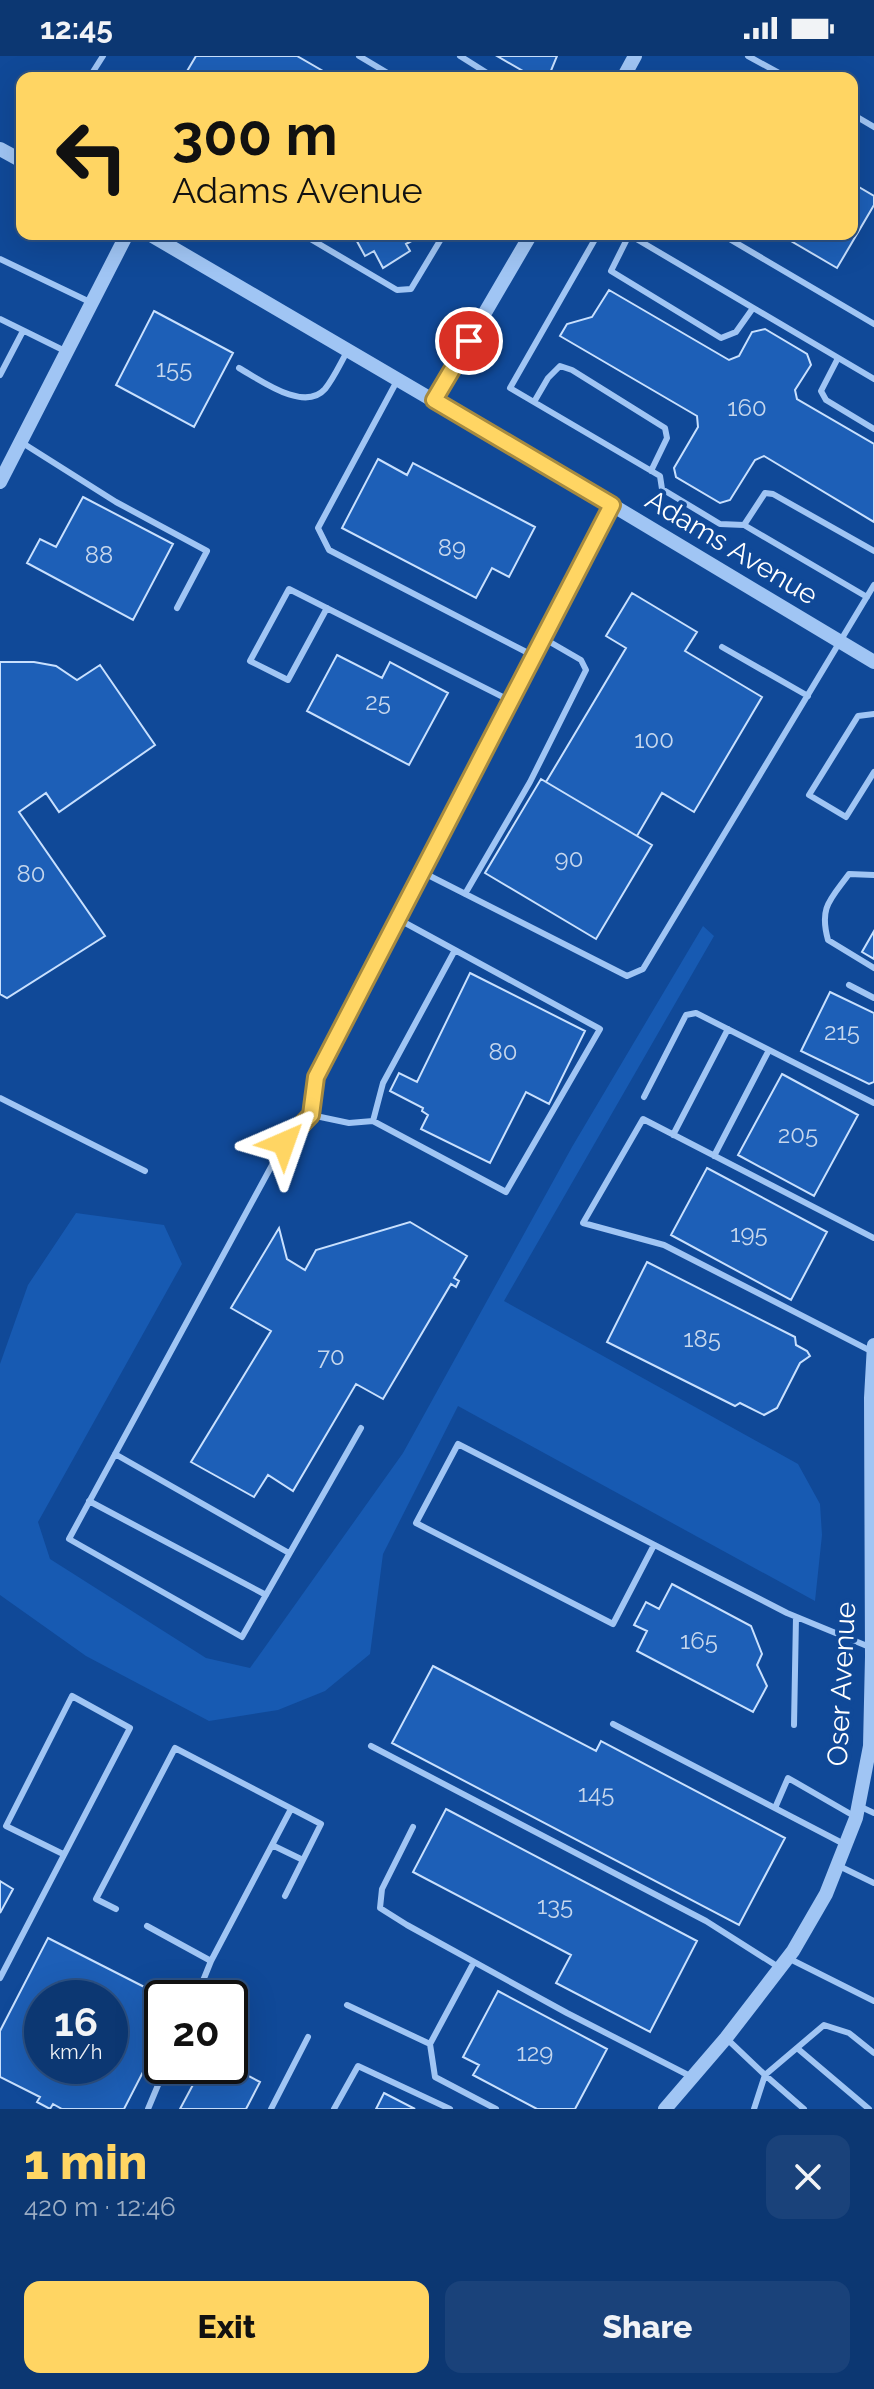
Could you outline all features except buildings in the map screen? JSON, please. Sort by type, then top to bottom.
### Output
[{"type":"street","points":[[0,482],[124,240]]},
{"type":"street","name":"Adams Avenue","points":[[159,240],[874,662]]},
{"type":"street","points":[[434,400],[527,240]]},
{"type":"street","points":[[311,1115],[316,1077],[612,505]]},
{"type":"street","name":"Oser Avenue","points":[[665,2109],[726,2038],[784,1963],[826,1894],[857,1812],[870,1746],[874,1345]]},
{"type":"lane","points":[[359,56],[386,72]]},
{"type":"lane","points":[[460,56],[485,72]]},
{"type":"lane","points":[[748,56],[777,72]]},
{"type":"lane","points":[[312,240],[397,290],[411,289],[440,240]]},
{"type":"lane","points":[[595,240],[510,388],[660,476],[662,489],[720,524],[744,525],[867,597]]},
{"type":"lane","points":[[625,240],[611,271],[721,338],[736,332],[753,308]]},
{"type":"lane","points":[[638,240],[874,379]]},
{"type":"lane","points":[[731,240],[871,323],[874,313]]},
{"type":"lane","points":[[0,259],[92,303]]},
{"type":"lane","points":[[0,319],[67,352]]},
{"type":"lane","points":[[0,375],[23,331]]},
{"type":"lane","points":[[239,368],[298,398],[324,391],[348,350]]},
{"type":"lane","points":[[838,358],[821,391],[826,400],[874,429]]},
{"type":"lane","points":[[534,402],[548,378],[560,366],[572,370],[665,428],[667,438],[651,471]]},
{"type":"lane","points":[[398,379],[318,528],[329,550],[534,656]]},
{"type":"lane","points":[[21,442],[116,502],[207,551],[177,608]]},
{"type":"lane","points":[[744,525],[765,493],[773,494],[874,551]]},
{"type":"lane","points":[[422,872],[627,976],[643,969],[874,585]]},
{"type":"lane","points":[[327,608],[288,680],[250,661],[289,589],[327,608],[511,701]]},
{"type":"lane","points":[[465,894],[530,782],[586,670],[581,660],[543,638]]},
{"type":"lane","points":[[722,647],[808,696]]},
{"type":"lane","points":[[874,714],[858,716],[809,795],[846,817],[874,772]]},
{"type":"lane","points":[[874,875],[849,874],[827,904],[823,921],[828,940],[874,968]]},
{"type":"lane","points":[[361,1428],[242,1637],[69,1539],[284,1143],[311,1115],[349,1123],[373,1121],[506,1192],[600,1029],[398,919]]},
{"type":"lane","points":[[373,1121],[383,1083],[455,950]]},
{"type":"lane","points":[[849,985],[874,998]]},
{"type":"lane","points":[[644,1097],[686,1015],[696,1013],[874,1103]]},
{"type":"lane","points":[[673,1135],[728,1029]]},
{"type":"lane","points":[[714,1156],[769,1050]]},
{"type":"lane","points":[[0,1098],[145,1171]]},
{"type":"lane","points":[[873,1352],[664,1245],[583,1223],[643,1119],[874,1238]]},
{"type":"lane","points":[[654,1545],[613,1624],[416,1523],[458,1444],[873,1655]]},
{"type":"lane","points":[[115,1454],[289,1553]]},
{"type":"lane","points":[[89,1501],[266,1595]]},
{"type":"lane","points":[[794,1725],[796,1617]]},
{"type":"lane","points":[[0,1978],[130,1728],[72,1696],[6,1826],[63,1854]]},
{"type":"lane","points":[[613,1724],[844,1844]]},
{"type":"lane","points":[[371,1746],[784,1963],[874,2001]]},
{"type":"lane","points":[[116,1909],[96,1899],[175,1748],[321,1824],[285,1896]]},
{"type":"lane","points":[[775,1808],[788,1778],[857,1812],[874,1813]]},
{"type":"lane","points":[[203,1980],[291,1809]]},
{"type":"lane","points":[[413,1827],[382,1889],[380,1908],[474,1962],[692,2077]]},
{"type":"lane","points":[[272,1845],[303,1860]]},
{"type":"lane","points":[[837,1865],[874,1883]]},
{"type":"lane","points":[[147,1926],[211,1961]]},
{"type":"lane","points":[[474,1962],[430,2044],[435,2077],[496,2109]]},
{"type":"lane","points":[[347,2005],[430,2044]]},
{"type":"lane","points":[[754,2109],[765,2075],[824,2025],[849,2033],[874,2053]]},
{"type":"lane","points":[[271,2109],[308,2037]]},
{"type":"lane","points":[[726,2038],[804,2109]]},
{"type":"lane","points":[[797,2048],[869,2109]]},
{"type":"lane","points":[[334,2109],[358,2066],[450,2109]]},
{"type":"lane","points":[[148,2109],[158,2084]]},
{"type":"shaded area","points":[[703,926],[714,936],[504,1301],[798,1464],[820,1504],[822,1535],[815,1601],[458,1406],[383,1554],[370,1654],[325,1691],[278,1710],[209,1721],[86,1656],[0,1595],[0,1364],[28,1285],[76,1213],[164,1225],[182,1264],[38,1522],[50,1559],[206,1658],[250,1668],[403,1453],[572,1147]]},
{"type":"route","points":[[284,1143],[311,1115],[316,1077],[612,505],[434,400],[469,341]]}]
